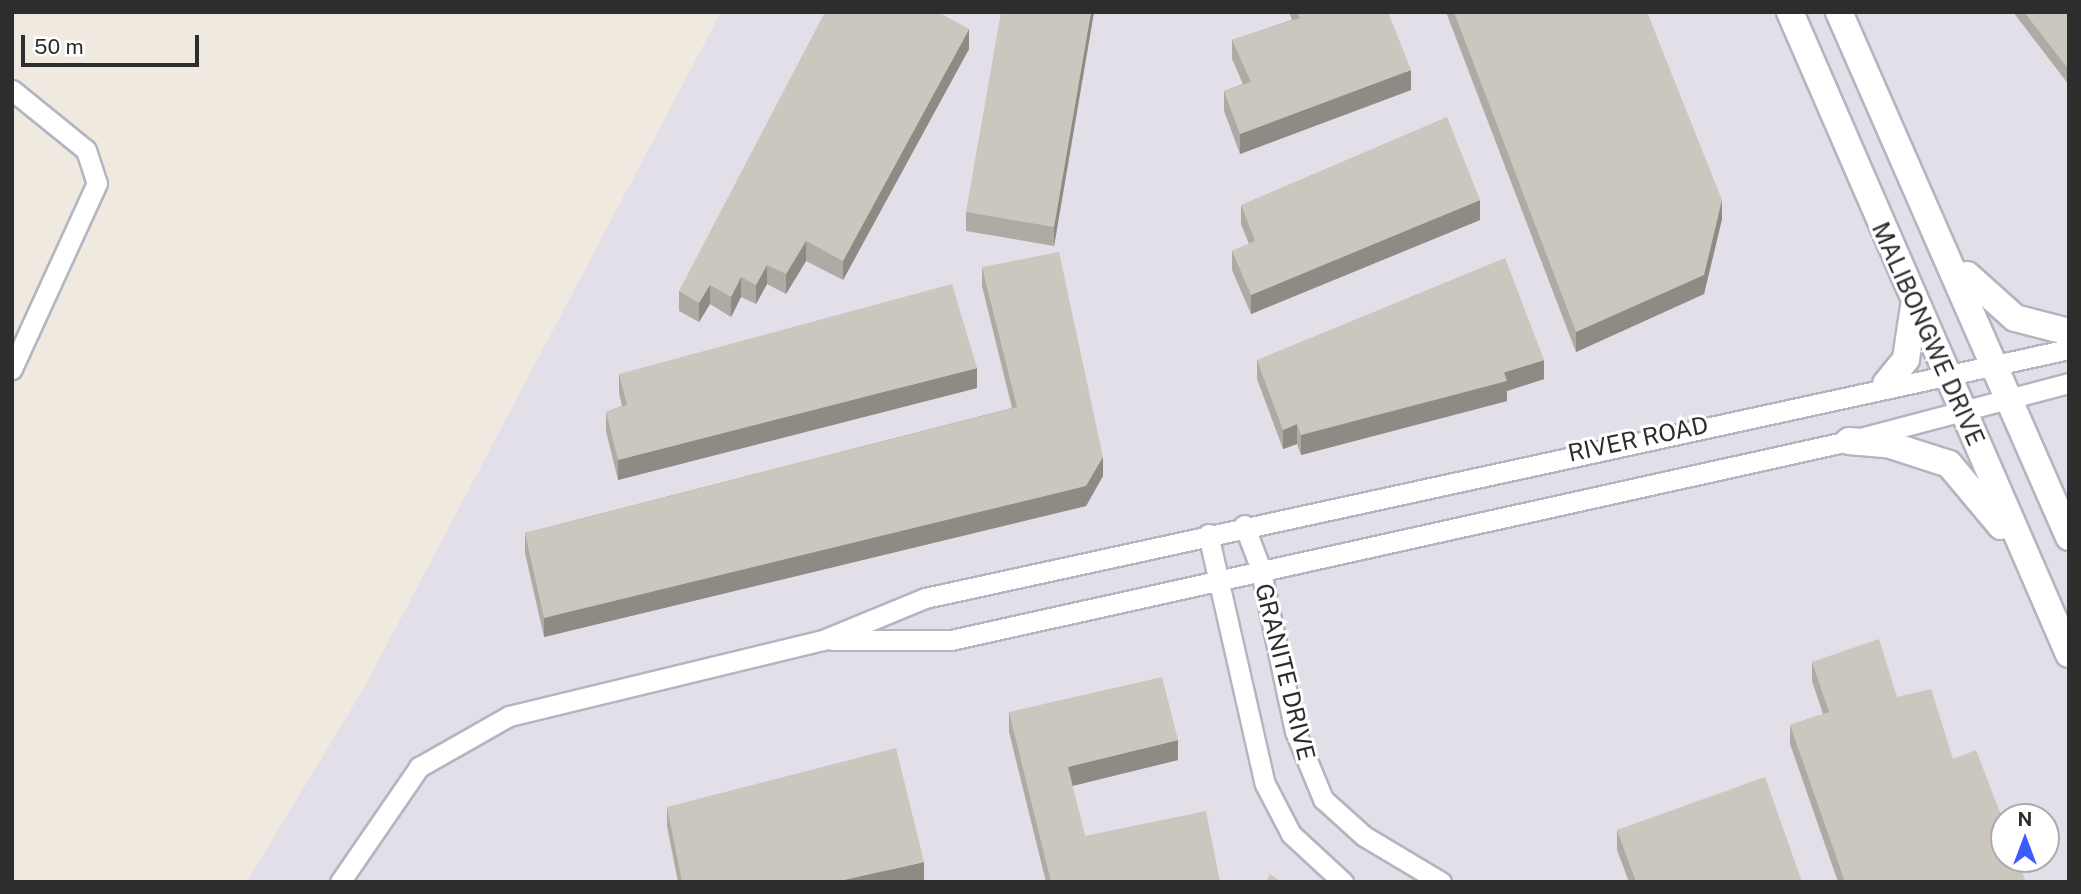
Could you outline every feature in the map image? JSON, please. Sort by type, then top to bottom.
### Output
[{"type":"main road","name":"MALIBONGWE DRIVE","points":[[1790,12],[1914,304],[2069,654]]},
{"type":"main road","name":"MALIBONGWE DRIVE","points":[[1839,12],[1950,256],[2069,537]]},
{"type":"main road","points":[[1950,256],[1992,304],[2030,325],[2069,332]]},
{"type":"main road","points":[[1886,384],[1906,359],[1914,304]]},
{"type":"main road","points":[[1849,441],[1888,444],[1949,464],[2033,570]]},
{"type":"street","points":[[12,90],[86,150],[97,183],[12,369]]},
{"type":"street","name":"RIVER ROAD","points":[[823,640],[925,598],[1886,384],[1947,379],[2069,348]]},
{"type":"street","name":"RIVER ROAD","points":[[823,640],[951,640],[1219,579],[1260,567],[1849,441],[2069,383]]},
{"type":"street","name":"GRANITE DRIVE","points":[[1244,525],[1260,567],[1295,731],[1323,799],[1364,836],[1441,882]]},
{"type":"street","name":"GRANITE DRIVE","points":[[1208,534],[1265,784],[1291,834],[1343,882]]},
{"type":"street","points":[[340,882],[419,766],[509,716],[823,640]]},
{"type":"shaded area","points":[[721,12],[2069,12],[2069,882],[247,882],[364,688]]},
{"type":"building","points":[[825,12],[938,12],[969,29],[843,261],[806,241],[786,274],[767,265],[756,285],[741,277],[731,297],[710,285],[699,303],[679,291]]},
{"type":"building","points":[[1001,12],[1091,12],[1054,227],[966,212]]},
{"type":"building","points":[[1297,12],[1388,12],[1411,70],[1240,134],[1224,91],[1251,82],[1232,40],[1300,18]]},
{"type":"building","points":[[1454,12],[1647,12],[1722,200],[1704,275],[1576,332]]},
{"type":"building","points":[[2024,12],[2069,12],[2069,70]]},
{"type":"building","points":[[1447,117],[1480,200],[1251,295],[1232,251],[1255,241],[1241,205]]},
{"type":"building","points":[[1059,252],[1103,457],[1086,486],[544,618],[525,533],[1017,407],[982,267]]},
{"type":"building","points":[[1505,258],[1544,360],[1504,372],[1507,381],[1301,435],[1297,424],[1283,430],[1257,360]]},
{"type":"building","points":[[952,284],[977,368],[618,460],[606,412],[627,405],[619,374]]},
{"type":"building","points":[[1879,639],[1897,697],[1931,689],[1953,759],[1976,750],[1996,803],[1990,803],[1990,873],[2022,873],[2026,882],[1845,882],[1790,725],[1829,712],[1812,662]]},
{"type":"building","points":[[1162,677],[1178,740],[1068,767],[1085,836],[1206,811],[1220,882],[1051,882],[1009,712]]},
{"type":"building","points":[[896,748],[924,862],[835,882],[682,882],[667,807]]},
{"type":"building","points":[[1765,777],[1802,882],[1636,882],[1617,830]]},
{"type":"building","points":[[1270,874],[1282,882],[1266,882]]}]
